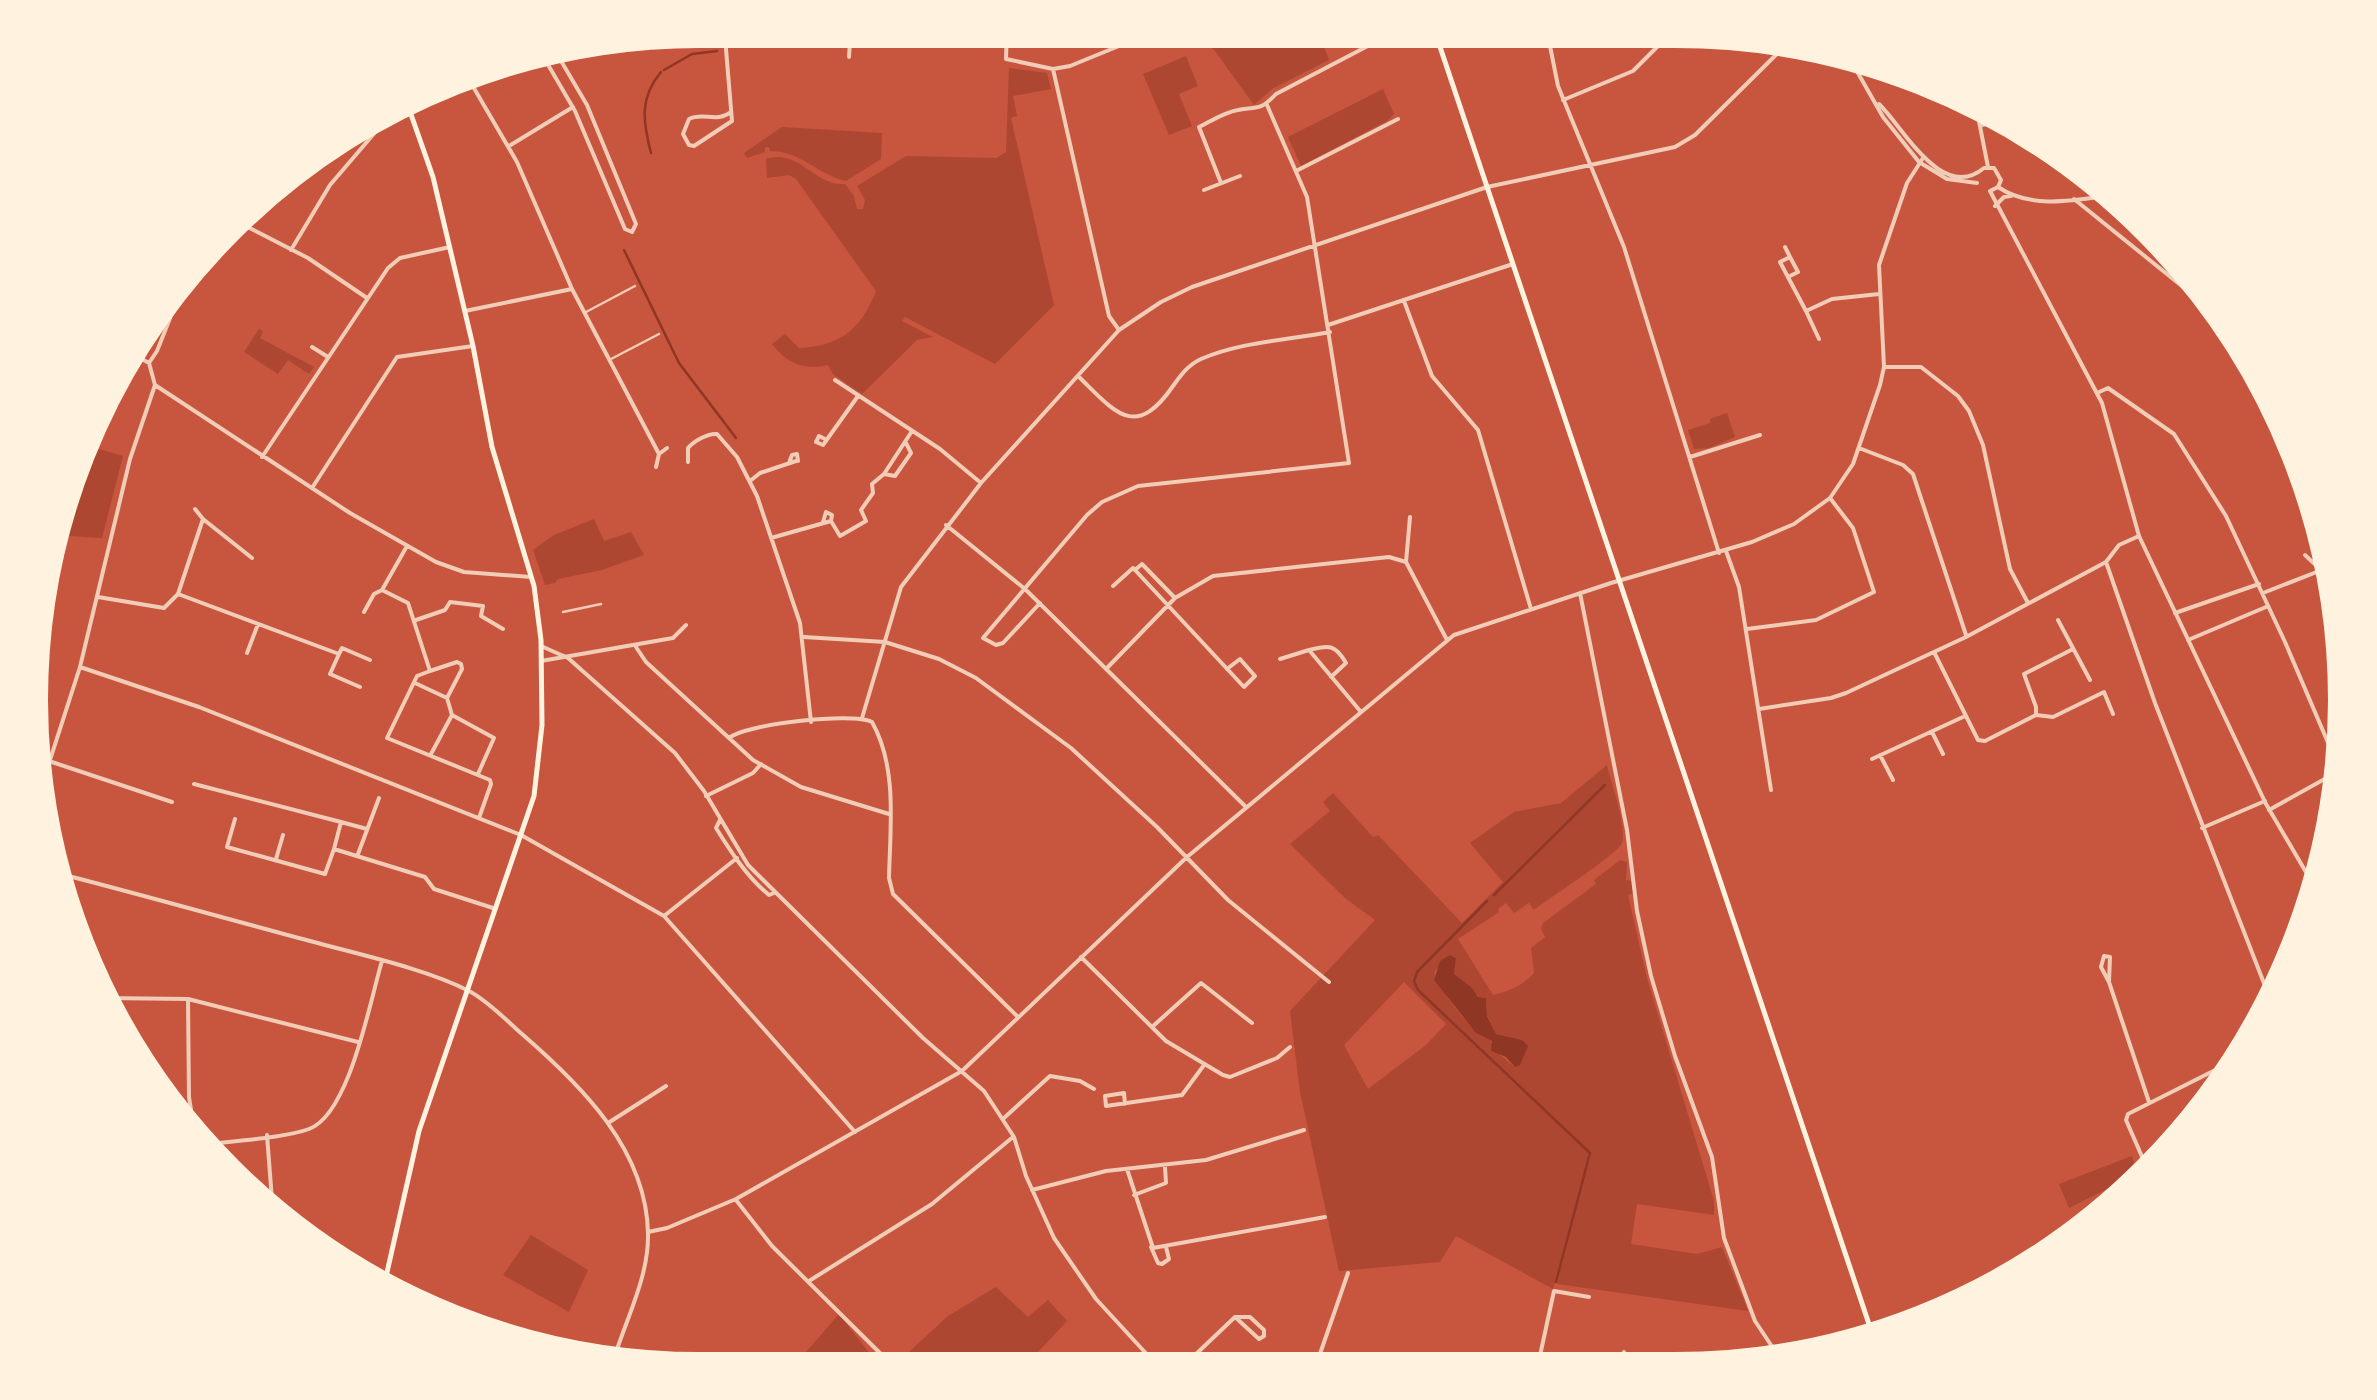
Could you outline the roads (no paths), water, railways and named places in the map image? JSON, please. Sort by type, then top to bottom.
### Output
[{"type":"main road","points":[[1438,42],[1870,1328]]},
{"type":"main road","points":[[386,1277],[419,1130],[497,910],[539,774],[542,661],[531,576],[492,446],[433,176],[409,110]]},
{"type":"street","points":[[725,42],[731,112],[729,124],[694,146],[685,140],[684,128],[689,118],[723,118],[731,112]]},
{"type":"street","points":[[849,57],[850,42]]},
{"type":"street","points":[[1007,42],[1006,59],[1053,69],[1129,42]]},
{"type":"street","points":[[1221,184],[1198,126],[1237,110],[1255,110],[1276,94],[1375,42]]},
{"type":"street","points":[[1550,42],[1563,100],[1624,246],[1719,553]]},
{"type":"street","points":[[1563,100],[1633,71],[1662,42]]},
{"type":"street","points":[[862,718],[901,587],[981,483],[1119,330],[1192,287],[1486,187],[1670,148],[1690,139],[1779,51]]},
{"type":"street","points":[[546,61],[573,107],[625,229],[632,232],[636,224],[590,112],[559,58]]},
{"type":"street","points":[[1855,67],[1884,117],[1921,160],[1948,179],[1977,183]]},
{"type":"street","points":[[1053,69],[1109,316],[1119,330]]},
{"type":"street","points":[[472,84],[508,146],[572,289],[659,454],[656,467]]},
{"type":"street","points":[[1040,603],[1003,643],[996,645],[984,638],[1102,502],[1138,486],[1350,463],[1308,197],[1267,104]]},
{"type":"street","points":[[508,146],[573,107]]},
{"type":"street","points":[[1979,116],[1988,167]]},
{"type":"street","points":[[1298,170],[1398,119]]},
{"type":"street","points":[[1982,125],[1992,123]]},
{"type":"street","points":[[291,250],[330,186],[380,126]]},
{"type":"street","points":[[1921,160],[1964,176],[1994,168],[2000,176],[1998,188]]},
{"type":"street","points":[[648,1232],[736,1199],[962,1070],[1187,857],[1448,640],[1470,628],[1580,592],[1726,551],[1782,530],[1830,498],[1845,480],[1859,448],[1884,366],[1878,274],[1900,201],[1921,160]]},
{"type":"street","points":[[1978,174],[1977,183],[1982,190],[1998,188]]},
{"type":"street","points":[[1204,190],[1240,176]]},
{"type":"street","points":[[1998,188],[2011,196]]},
{"type":"street","points":[[1990,192],[2097,394],[2139,536],[2269,810],[2310,878]]},
{"type":"street","points":[[1996,206],[2004,197],[2011,196],[2035,200],[2099,196]]},
{"type":"street","points":[[2074,199],[2200,301]]},
{"type":"street","points":[[245,226],[308,258],[366,298]]},
{"type":"street","points":[[1785,246],[1798,272],[1788,277]]},
{"type":"street","points":[[262,457],[366,298],[400,258],[450,247]]},
{"type":"street","points":[[1790,257],[1780,262],[1819,339]]},
{"type":"street","points":[[1328,325],[1513,264]]},
{"type":"street","points":[[585,313],[635,286]]},
{"type":"street","points":[[465,311],[572,289]]},
{"type":"street","points":[[1806,312],[1832,299],[1879,294]]},
{"type":"street","points":[[1404,300],[1432,376],[1478,430],[1531,608]]},
{"type":"street","points":[[148,363],[157,351],[175,304]]},
{"type":"street","points":[[1078,376],[1114,411],[1142,416],[1154,411],[1183,372],[1202,358],[1330,332]]},
{"type":"street","points":[[609,360],[659,334]]},
{"type":"street","points":[[312,488],[397,357],[473,346]]},
{"type":"street","points":[[312,347],[328,358]]},
{"type":"street","points":[[47,771],[80,667],[130,458],[155,385],[148,363],[140,356]]},
{"type":"street","points":[[1884,366],[1921,367],[1958,396],[1969,411],[1980,434],[2010,569],[2028,604]]},
{"type":"street","points":[[835,380],[981,483]]},
{"type":"street","points":[[155,385],[312,488],[455,570],[531,576]]},
{"type":"street","points":[[2097,394],[2108,388],[2174,434],[2226,516],[2332,752]]},
{"type":"street","points":[[825,439],[858,395]]},
{"type":"street","points":[[823,523],[822,515],[832,515],[831,521],[840,536],[866,521],[862,508],[873,493],[872,484],[884,474],[912,431]]},
{"type":"street","points":[[688,462],[691,445],[717,434],[750,480],[804,637],[811,722]]},
{"type":"street","points":[[1690,456],[1760,435]]},
{"type":"street","points":[[884,474],[896,476],[911,453],[905,442]]},
{"type":"street","points":[[659,454],[668,448]]},
{"type":"street","points":[[1859,448],[1903,465],[1913,474],[1966,637]]},
{"type":"street","points":[[750,480],[760,472],[789,464]]},
{"type":"street","points":[[1746,629],[1816,620],[1874,592],[1853,528],[1830,498]]},
{"type":"street","points":[[194,508],[252,558]]},
{"type":"street","points":[[1410,517],[1406,562],[1448,640]]},
{"type":"street","points":[[98,597],[164,608],[178,594],[203,519]]},
{"type":"street","points":[[772,538],[831,521]]},
{"type":"street","points":[[946,525],[1040,603],[1246,807]]},
{"type":"street","points":[[1759,708],[1832,698],[1934,652],[2106,562],[2119,545],[2139,536]]},
{"type":"street","points":[[364,612],[374,594],[382,590],[407,545]]},
{"type":"street","points":[[1726,551],[1739,587],[1771,790]]},
{"type":"street","points":[[2305,556],[2321,570]]},
{"type":"street","points":[[1108,668],[1175,598],[1219,574],[1389,557],[1406,562]]},
{"type":"street","points":[[2106,562],[2202,828],[2267,991]]},
{"type":"street","points":[[1113,586],[1142,564],[1175,598]]},
{"type":"street","points":[[1135,570],[1168,605],[1227,669],[1244,687],[1255,676],[1240,659],[1227,669]]},
{"type":"street","points":[[2263,594],[2322,570]]},
{"type":"street","points":[[2176,613],[2259,584]]},
{"type":"street","points":[[382,590],[408,603],[430,671]]},
{"type":"street","points":[[1580,592],[1651,976],[1712,1156],[1724,1238],[1755,1321],[1773,1350]]},
{"type":"street","points":[[178,594],[339,654]]},
{"type":"street","points":[[416,620],[445,610],[450,602],[483,606],[481,616],[504,629]]},
{"type":"street","points":[[563,612],[601,604]]},
{"type":"street","points":[[2188,640],[2268,606]]},
{"type":"street","points":[[2058,620],[2090,680]]},
{"type":"street","points":[[247,652],[258,624]]},
{"type":"street","points":[[542,661],[673,638],[686,625]]},
{"type":"street","points":[[804,637],[885,642],[956,666],[1017,706],[1121,792],[1228,900],[1329,982]]},
{"type":"street","points":[[541,643],[568,658],[675,753],[706,796],[739,857],[922,1038],[984,1090],[1014,1137],[1054,1238],[1096,1299],[1151,1358]]},
{"type":"street","points":[[1280,659],[1334,646],[1346,663],[1332,677]]},
{"type":"street","points":[[636,647],[646,662],[761,764],[801,786],[890,814]]},
{"type":"street","points":[[360,687],[330,674],[342,648],[370,660]]},
{"type":"street","points":[[2036,715],[2024,674],[2073,649]]},
{"type":"street","points":[[1309,650],[1361,712]]},
{"type":"street","points":[[1934,652],[1974,736],[1985,740],[2036,715],[2053,717],[2104,692],[2113,714]]},
{"type":"street","points":[[478,775],[494,738],[452,714],[447,698],[461,664],[417,676],[387,738],[492,782],[479,818]]},
{"type":"street","points":[[80,667],[197,706],[384,784],[521,835],[664,916],[856,1132]]},
{"type":"street","points":[[415,682],[447,698]]},
{"type":"street","points":[[430,756],[452,714]]},
{"type":"street","points":[[1872,759],[1964,716]]},
{"type":"street","points":[[729,738],[744,729],[862,718],[872,722],[884,752],[892,894],[1017,1016]]},
{"type":"street","points":[[1932,731],[1944,754]]},
{"type":"street","points":[[1880,755],[1893,780]]},
{"type":"street","points":[[50,761],[172,802]]},
{"type":"street","points":[[706,796],[753,773],[761,764]]},
{"type":"street","points":[[2269,810],[2330,776]]},
{"type":"street","points":[[194,784],[367,830]]},
{"type":"street","points":[[357,856],[379,798]]},
{"type":"street","points":[[2202,828],[2265,801]]},
{"type":"street","points":[[236,819],[228,848],[325,874],[340,822]]},
{"type":"street","points":[[275,860],[284,835]]},
{"type":"street","points":[[334,848],[425,877],[434,890],[497,910]]},
{"type":"street","points":[[664,916],[739,857]]},
{"type":"street","points":[[67,876],[382,961],[468,990],[558,1066],[608,1123],[637,1178],[648,1232],[643,1270],[616,1352]]},
{"type":"street","points":[[1081,957],[1166,1041],[1204,1066],[1230,1077],[1276,1059],[1290,1047]]},
{"type":"street","points":[[213,1141],[310,1128],[328,1116],[358,1042],[382,961]]},
{"type":"street","points":[[2109,982],[2150,1102]]},
{"type":"street","points":[[1152,1027],[1201,983],[1252,1023]]},
{"type":"street","points":[[114,998],[188,999],[358,1042]]},
{"type":"street","points":[[188,999],[189,1097],[194,1119]]},
{"type":"street","points":[[1125,1104],[1182,1095],[1204,1066]]},
{"type":"street","points":[[2144,1162],[2126,1120],[2131,1112],[2224,1066]]},
{"type":"street","points":[[1004,1118],[1050,1076],[1080,1081],[1094,1089]]},
{"type":"street","points":[[608,1123],[666,1086]]},
{"type":"street","points":[[1032,1190],[1086,1175],[1165,1167],[1230,1154],[1304,1130]]},
{"type":"street","points":[[267,1135],[272,1199]]},
{"type":"street","points":[[810,1281],[932,1204],[1014,1137]]},
{"type":"street","points":[[1134,1195],[1166,1183],[1165,1167]]},
{"type":"street","points":[[1127,1169],[1158,1263],[1169,1260],[1166,1247]]},
{"type":"street","points":[[736,1199],[759,1232],[885,1358]]},
{"type":"street","points":[[1151,1246],[1166,1247],[1326,1217]]},
{"type":"street","points":[[1319,1358],[1348,1273]]},
{"type":"street","points":[[1539,1358],[1554,1291],[1589,1297]]},
{"type":"street","points":[[1191,1358],[1236,1316],[1250,1317],[1264,1330],[1264,1336],[1259,1339],[1236,1316]]},
{"type":"street","points":[[1624,1352],[1625,1358]]},
{"type":"street","points":[[1678,1356],[1688,1357]]},
{"type":"waterway","points":[[664,70],[692,54],[717,51]]},
{"type":"waterway","points":[[651,153],[646,101],[661,72]]},
{"type":"waterway","points":[[624,250],[679,363],[736,438]]},
{"type":"waterway","points":[[1494,895],[1605,785]]},
{"type":"waterway","points":[[1487,901],[1417,972],[1414,981],[1418,990],[1590,1153],[1556,1282]]}]
